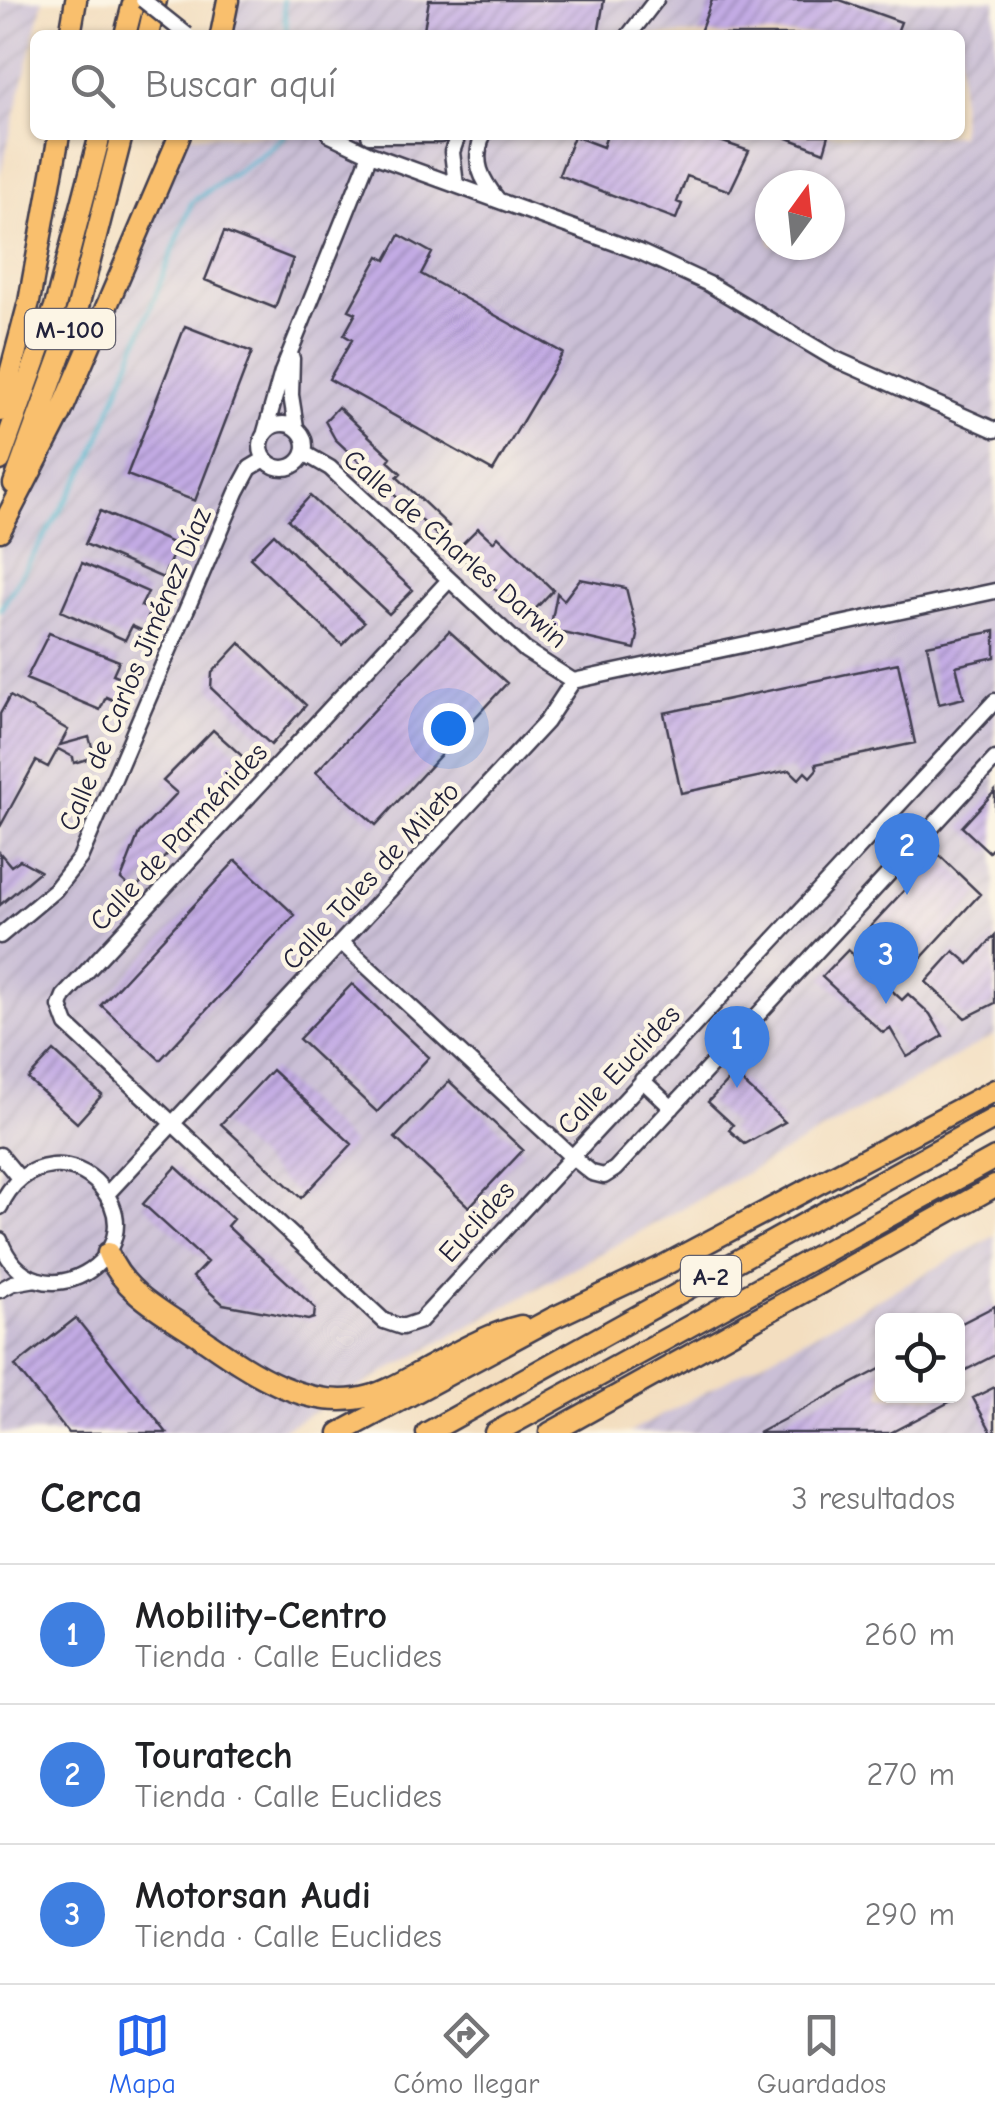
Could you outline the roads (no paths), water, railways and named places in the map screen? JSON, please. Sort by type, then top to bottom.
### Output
[{"type":"highway","points":[[71,30],[76,0]]},
{"type":"highway","points":[[126,30],[134,0]]},
{"type":"highway","points":[[149,30],[156,0]]},
{"type":"highway","points":[[222,30],[228,0]]},
{"type":"highway","points":[[0,411],[28,302],[58,140]]},
{"type":"highway","name":"M-100","points":[[0,460],[54,307],[99,140]]},
{"type":"highway","name":"M-100","points":[[0,518],[76,311],[121,140]]},
{"type":"highway","points":[[0,531],[60,415],[178,140]]},
{"type":"highway","points":[[340,1433],[552,1318],[659,1268],[995,1090]]},
{"type":"highway","name":"A-2","points":[[428,1433],[995,1118]]},
{"type":"highway","name":"A-2","points":[[495,1433],[995,1158]]},
{"type":"highway","points":[[550,1433],[995,1186]]},
{"type":"highway","points":[[108,1253],[133,1291],[240,1364],[280,1386],[342,1400],[369,1397],[387,1389],[493,1332],[552,1318]]},
{"type":"street","points":[[143,0],[181,30]]},
{"type":"street","points":[[632,30],[656,0]]},
{"type":"street","points":[[341,140],[657,260],[709,284],[833,358],[995,430]]},
{"type":"street","points":[[456,140],[452,152],[464,188]]},
{"type":"street","points":[[481,140],[476,157],[482,178],[499,201]]},
{"type":"street","points":[[265,432],[285,423],[296,427],[302,434],[304,453],[291,467],[281,468],[265,458],[261,450],[265,432],[274,394],[370,154]]},
{"type":"street","points":[[464,188],[482,178]]},
{"type":"street","points":[[293,349],[291,395],[296,427]]},
{"type":"street","name":"Calle de Charles Darwin","points":[[304,453],[330,468],[525,650],[574,682]]},
{"type":"street","name":"Calle de Carlos Jiménez Díaz","points":[[0,936],[55,890],[80,858],[237,492],[250,468],[265,458]]},
{"type":"street","name":"Calle de Parménides","points":[[420,1320],[402,1327],[384,1321],[67,1026],[60,1006],[64,996],[450,580]]},
{"type":"street","points":[[574,682],[995,591]]},
{"type":"street","name":"Calle Tales de Mileto","points":[[108,1194],[546,722],[574,682]]},
{"type":"street","name":"Calle Euclides","points":[[992,709],[570,1156],[592,1173],[604,1176],[615,1169],[995,758]]},
{"type":"street","points":[[342,943],[570,1156]]},
{"type":"street","points":[[642,1080],[672,1108]]},
{"type":"street","points":[[0,1154],[20,1178]]},
{"type":"street","name":"Euclides","points":[[420,1320],[570,1156]]},
{"type":"street","points":[[0,1207],[20,1178],[37,1168],[67,1167],[94,1179],[108,1194],[115,1234],[108,1253],[94,1269],[76,1280],[56,1283],[36,1279],[0,1290]]},
{"type":"street","points":[[0,1240],[9,1259],[36,1279]]},
{"type":"waterway","points":[[283,0],[286,30]]},
{"type":"waterway","points":[[0,610],[91,460],[192,202],[279,140]]},
{"type":"place","name":"Touratech","points":[[907,895]]},
{"type":"place","name":"Motorsan Audi","points":[[886,1004]]},
{"type":"place","name":"Mobility-Centro","points":[[737,1088]]}]
